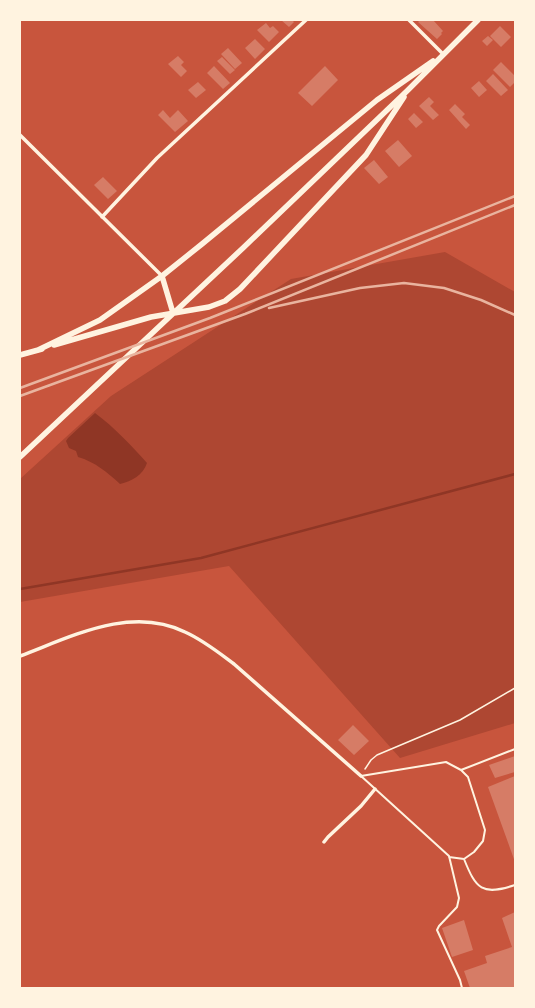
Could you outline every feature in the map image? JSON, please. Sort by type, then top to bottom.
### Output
[{"type":"main road","points":[[20,457],[243,248],[408,90],[478,20]]},
{"type":"main road","points":[[38,350],[100,320],[162,276],[208,240],[377,100],[443,54]]},
{"type":"main road","points":[[20,355],[151,317],[172,312],[208,307],[225,301],[240,289],[366,155],[408,90]]},
{"type":"main road","points":[[162,276],[172,312]]},
{"type":"street","points":[[102,217],[157,158],[306,20]]},
{"type":"street","points":[[409,20],[443,54]]},
{"type":"street","points":[[20,135],[162,276]]},
{"type":"street","points":[[20,656],[100,626],[142,621],[162,624],[184,631],[212,647],[234,664],[361,776]]},
{"type":"street","points":[[324,842],[361,806],[375,789]]},
{"type":"lane","points":[[461,770],[515,749]]},
{"type":"lane","points":[[446,762],[461,770],[468,777],[485,830],[483,841],[474,852],[464,859],[449,856],[361,776],[446,762]]},
{"type":"lane","points":[[449,856],[459,898],[457,908],[439,926],[438,930],[460,980],[462,988]]},
{"type":"lane","points":[[464,859],[470,876],[480,888],[490,891],[504,889],[515,885]]},
{"type":"path","points":[[361,776],[371,760],[377,754],[460,720],[515,688]]},
{"type":"shaded area","points":[[445,252],[515,292],[515,723],[400,758],[229,566],[20,602],[20,479],[111,396],[291,279]]},
{"type":"shaded area","points":[[95,413],[122,437],[147,463],[143,471],[133,479],[120,484],[100,468],[78,457],[76,451],[69,448],[66,441],[68,438]]},
{"type":"building","points":[[281,20],[292,20],[294,22],[289,27]]},
{"type":"building","points":[[420,20],[433,20],[443,31],[441,33],[442,34],[437,39],[418,22]]},
{"type":"building","points":[[266,23],[270,28],[273,26],[279,32],[269,42],[257,30]]},
{"type":"building","points":[[500,26],[511,37],[501,47],[490,36]]},
{"type":"building","points":[[488,36],[493,40],[487,46],[482,41]]},
{"type":"building","points":[[255,39],[265,49],[255,59],[245,48]]},
{"type":"building","points":[[228,48],[242,63],[235,69],[221,54]]},
{"type":"building","points":[[178,56],[184,62],[181,65],[187,71],[181,77],[168,64]]},
{"type":"building","points":[[222,57],[235,70],[230,74],[217,61]]},
{"type":"building","points":[[501,62],[515,76],[515,82],[510,87],[493,70]]},
{"type":"building","points":[[214,66],[230,83],[223,89],[207,73]]},
{"type":"building","points":[[325,66],[338,80],[312,106],[298,93]]},
{"type":"building","points":[[493,74],[508,90],[501,96],[486,81]]},
{"type":"building","points":[[479,81],[487,90],[479,97],[471,88]]},
{"type":"building","points":[[198,82],[206,90],[196,98],[188,90]]},
{"type":"building","points":[[429,97],[434,102],[430,106],[439,115],[433,120],[419,106]]},
{"type":"building","points":[[455,104],[465,114],[462,117],[470,125],[466,129],[449,110]]},
{"type":"building","points":[[163,110],[170,118],[178,110],[188,121],[175,132],[158,115]]},
{"type":"building","points":[[414,113],[423,122],[416,128],[408,119]]},
{"type":"building","points":[[398,140],[412,156],[399,167],[385,151]]},
{"type":"building","points":[[374,160],[388,177],[379,184],[364,168]]},
{"type":"building","points":[[103,177],[117,191],[108,199],[94,185]]},
{"type":"building","points":[[353,725],[369,741],[354,755],[338,740]]},
{"type":"building","points":[[515,756],[515,772],[495,778],[489,765]]},
{"type":"building","points":[[515,776],[515,862],[488,787]]},
{"type":"building","points":[[515,912],[515,988],[470,988],[464,971],[487,963],[485,956],[512,947],[502,918]]},
{"type":"building","points":[[464,920],[473,950],[452,957],[442,928]]},
{"type":"waterway","points":[[20,589],[201,558],[515,474]]},
{"type":"railway","points":[[20,388],[210,318],[515,196]]},
{"type":"railway","points":[[20,396],[245,314],[515,205]]},
{"type":"railway","points":[[269,308],[360,288],[404,283],[444,288],[481,300],[515,315]]}]
